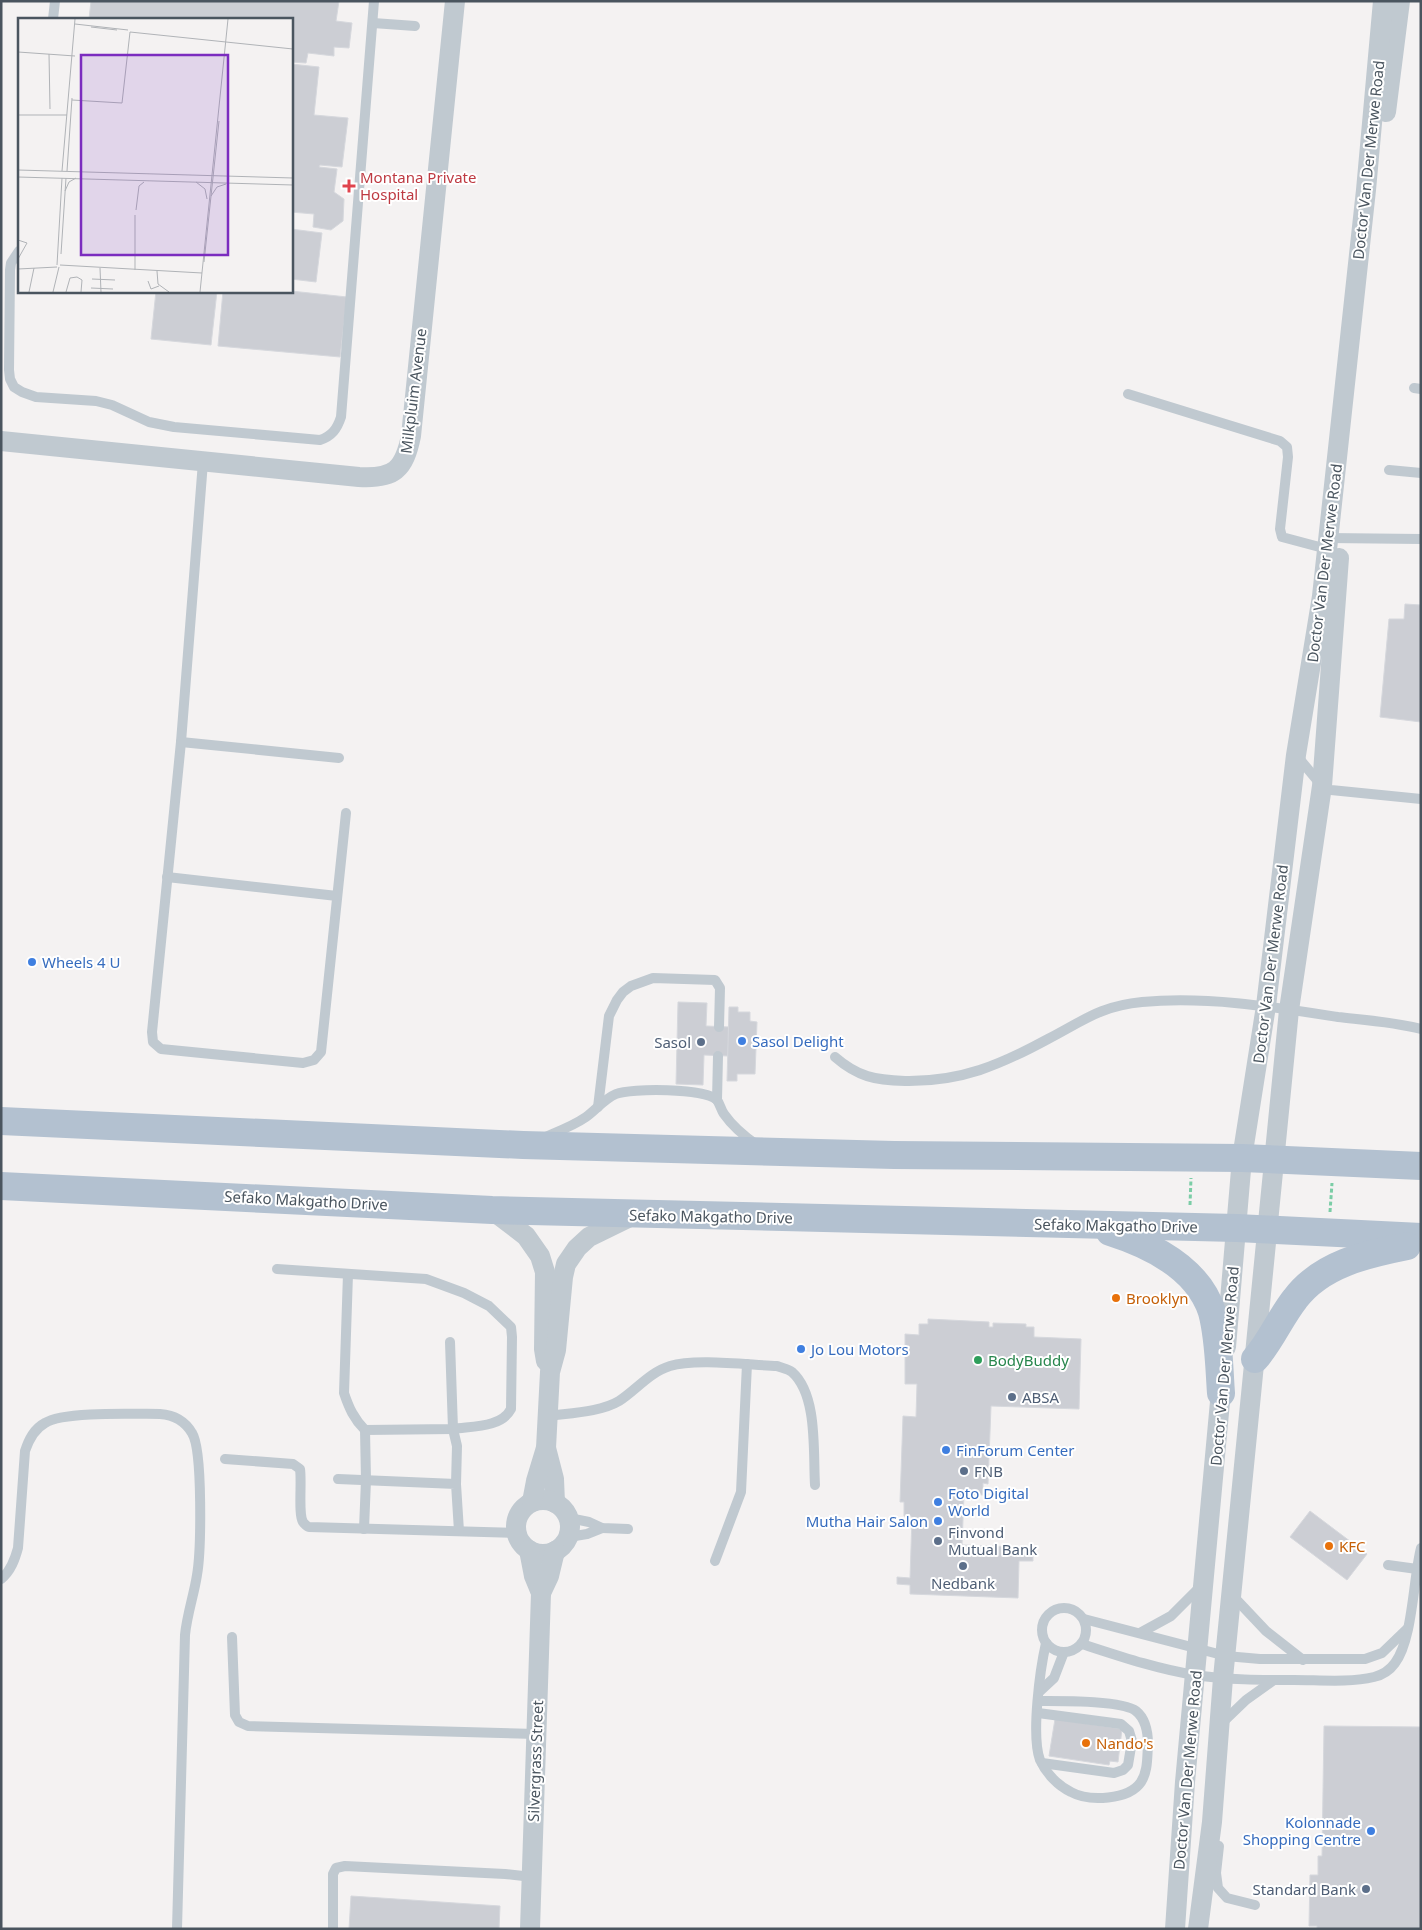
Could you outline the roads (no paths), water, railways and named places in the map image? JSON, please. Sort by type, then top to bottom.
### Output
[{"type":"main road","points":[[1,1114],[44,1122]]},
{"type":"main road","points":[[1,1121],[523,1145],[767,1152],[1242,1158],[1421,1166]]},
{"type":"main road","name":"Sefako Makgatho Drive","points":[[1,1186],[492,1210],[1189,1226],[1421,1237]]},
{"type":"main road","points":[[1,1190],[32,1187]]},
{"type":"main road","points":[[1087,1224],[1130,1238],[1147,1246],[1176,1265],[1200,1287],[1207,1300],[1213,1319],[1221,1393]]},
{"type":"main road","points":[[1255,1360],[1267,1346],[1295,1299],[1315,1279],[1327,1271],[1358,1257],[1421,1243]]},
{"type":"street","name":"Milkpluim Avenue","points":[[1,441],[377,478],[390,475],[398,469],[404,461],[410,436],[455,1]]},
{"type":"street","name":"Doctor Van Der Merwe Road","points":[[1198,1929],[1212,1822],[1219,1726],[1289,1010],[1322,786],[1332,541],[1383,1]]},
{"type":"street","name":"Doctor Van Der Merwe Road","points":[[1175,1929],[1185,1782],[1242,1158],[1266,1006],[1296,755],[1332,541],[1400,1]]},
{"type":"street","points":[[492,1210],[526,1236],[540,1256],[545,1272],[544,1350],[550,1372]]},
{"type":"street","points":[[532,1502],[546,1448],[550,1372],[556,1350],[563,1277],[569,1258],[580,1244],[589,1237],[635,1214]]},
{"type":"street","points":[[546,1448],[554,1479],[555,1503]]},
{"type":"street","points":[[544,1500],[555,1503],[564,1509],[564,1536],[542,1554],[523,1546],[516,1533],[517,1518],[526,1506],[532,1502],[544,1500]]},
{"type":"street","name":"Silvergrass Street","points":[[530,1929],[541,1593],[564,1536]]},
{"type":"street","name":"Silvergrass Street","points":[[529,1550],[534,1576],[541,1593]]},
{"type":"lane","points":[[53,18],[55,1]]},
{"type":"lane","points":[[18,253],[11,263],[10,270],[9,370],[10,379],[14,387],[22,392],[36,396],[96,401],[112,405],[149,422],[174,426],[320,440],[328,437],[334,432],[341,417],[374,1]]},
{"type":"lane","points":[[373,22],[414,26]]},
{"type":"lane","points":[[1128,394],[1280,441],[1287,447],[1288,456],[1280,529],[1282,537],[1332,541],[1421,539]]},
{"type":"lane","points":[[203,462],[181,742],[153,1022],[153,1042],[161,1049],[304,1063],[314,1060],[321,1052],[346,813]]},
{"type":"lane","points":[[1389,470],[1421,473]]},
{"type":"lane","points":[[181,742],[339,758]]},
{"type":"lane","points":[[1296,755],[1322,786],[1341,792],[1421,799]]},
{"type":"lane","points":[[167,877],[337,896]]},
{"type":"lane","points":[[598,1107],[609,1016],[617,1000],[631,986],[653,978],[715,980],[720,988],[719,1027]]},
{"type":"lane","points":[[835,1057],[846,1067],[877,1080],[913,1081],[971,1074],[1001,1064],[1050,1039],[1085,1017],[1110,1007],[1142,1002],[1211,1002],[1266,1006],[1421,1029]]},
{"type":"lane","points":[[718,1056],[717,1100],[724,1114],[736,1129],[767,1152]]},
{"type":"lane","points":[[523,1145],[566,1129],[584,1119],[612,1096],[631,1091],[690,1091],[704,1094],[717,1100]]},
{"type":"lane","points":[[277,1269],[426,1279],[464,1293],[489,1306],[511,1327],[511,1410],[507,1417],[497,1422],[453,1429],[365,1430]]},
{"type":"lane","points":[[348,1274],[344,1393],[349,1410],[365,1430],[366,1480],[364,1529]]},
{"type":"lane","points":[[450,1342],[453,1429],[458,1446],[456,1484],[459,1531]]},
{"type":"lane","points":[[548,1416],[590,1410],[618,1402],[654,1374],[668,1366],[684,1362],[777,1366],[791,1371],[803,1388],[810,1406],[815,1485]]},
{"type":"lane","points":[[715,1561],[741,1492],[747,1364]]},
{"type":"lane","points":[[1,1578],[6,1575],[14,1561],[18,1548],[25,1451],[30,1438],[39,1427],[46,1422],[71,1416],[160,1414],[171,1415],[184,1423],[193,1434],[197,1450],[200,1487],[199,1565],[187,1615],[185,1635],[177,1929]]},
{"type":"lane","points":[[225,1459],[293,1464],[300,1469],[302,1481],[300,1515],[303,1522],[309,1527],[516,1533]]},
{"type":"lane","points":[[338,1479],[456,1484]]},
{"type":"lane","points":[[564,1536],[588,1522],[602,1528],[628,1529]]},
{"type":"lane","points":[[564,1536],[588,1534],[602,1528]]},
{"type":"lane","points":[[1082,1644],[1153,1666],[1195,1675],[1224,1678],[1334,1681],[1375,1677],[1389,1670],[1397,1661],[1408,1627],[1421,1548]]},
{"type":"lane","points":[[1388,1565],[1417,1569]]},
{"type":"lane","points":[[1140,1634],[1172,1616],[1204,1584]]},
{"type":"lane","points":[[1232,1594],[1266,1631],[1303,1660]]},
{"type":"lane","points":[[1039,1696],[1127,1706],[1136,1711],[1143,1719],[1148,1739],[1146,1773],[1140,1784],[1128,1794],[1113,1797],[1091,1798],[1072,1793],[1058,1784],[1042,1762],[1037,1747],[1039,1676],[1046,1643],[1042,1629],[1047,1616],[1052,1611],[1066,1607],[1074,1609],[1084,1619],[1197,1650],[1226,1656],[1260,1659],[1365,1659],[1382,1654],[1408,1627]]},
{"type":"lane","points":[[1046,1643],[1058,1651],[1064,1652],[1077,1648],[1082,1644],[1087,1632],[1084,1619]]},
{"type":"lane","points":[[232,1637],[235,1715],[239,1722],[248,1726],[536,1734]]},
{"type":"lane","points":[[1039,1696],[1054,1678],[1064,1652]]},
{"type":"lane","points":[[1219,1726],[1246,1700],[1274,1680]]},
{"type":"lane","points":[[1038,1713],[1121,1724],[1129,1731],[1132,1741],[1128,1765],[1123,1770],[1114,1773],[1042,1762]]},
{"type":"lane","points":[[1212,1822],[1218,1835],[1216,1873],[1218,1888],[1228,1898],[1255,1905]]},
{"type":"lane","points":[[333,1929],[333,1874],[336,1868],[345,1866],[532,1877]]},
{"type":"place","name":"Montana Private Hospital","points":[[349,186]]},
{"type":"place","name":"Wheels 4 U","points":[[32,962]]},
{"type":"place","name":"Sasol Delight","points":[[742,1041]]},
{"type":"place","name":"Sasol","points":[[701,1042]]},
{"type":"place","name":"Brooklyn","points":[[1116,1298]]},
{"type":"place","name":"Jo Lou Motors","points":[[801,1349]]},
{"type":"place","name":"BodyBuddy","points":[[978,1360]]},
{"type":"place","name":"ABSA","points":[[1012,1397]]},
{"type":"place","name":"FinForum Center","points":[[946,1450]]},
{"type":"place","name":"FNB","points":[[964,1471]]},
{"type":"place","name":"Foto Digital World","points":[[938,1502]]},
{"type":"place","name":"Mutha Hair Salon","points":[[938,1521]]},
{"type":"place","name":"Finvond Mutual Bank","points":[[938,1541]]},
{"type":"place","name":"KFC","points":[[1329,1546]]},
{"type":"place","name":"Nedbank","points":[[963,1566]]},
{"type":"place","name":"Nando's","points":[[1086,1743]]},
{"type":"place","name":"Kolonnade Shopping Centre","points":[[1371,1831]]},
{"type":"place","name":"Standard Bank","points":[[1366,1889]]}]
